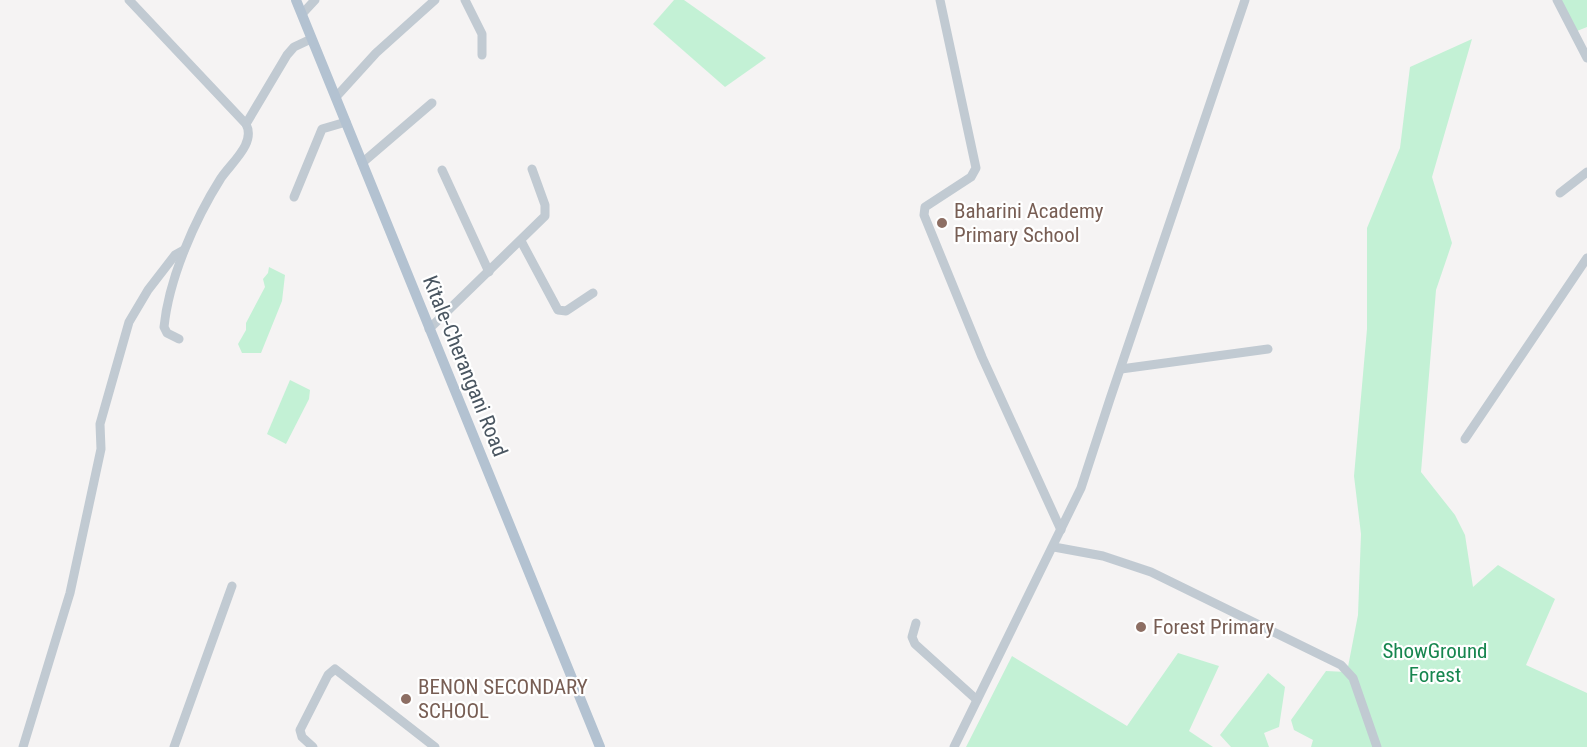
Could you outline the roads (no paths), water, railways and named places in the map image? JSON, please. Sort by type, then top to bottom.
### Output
[{"type":"main road","name":"Kitale-Cherangani Road","points":[[296,0],[600,747]]},
{"type":"street","points":[[129,0],[246,124],[250,131],[249,139],[218,183],[184,250],[164,327],[167,333],[179,339]]},
{"type":"street","points":[[302,14],[315,0]]},
{"type":"street","points":[[336,98],[376,53],[435,0]]},
{"type":"street","points":[[465,0],[482,34],[482,55]]},
{"type":"street","points":[[940,0],[976,168],[971,177],[925,207],[924,215],[982,357],[1061,530]]},
{"type":"street","points":[[954,747],[1054,547],[1091,465],[1245,0]]},
{"type":"street","points":[[1557,0],[1587,58]]},
{"type":"street","points":[[1576,37],[1587,32]]},
{"type":"street","points":[[246,124],[287,55],[294,47],[311,39]]},
{"type":"street","points":[[362,163],[432,103]]},
{"type":"street","points":[[294,197],[322,129],[345,122]]},
{"type":"street","points":[[442,170],[489,272]]},
{"type":"street","points":[[429,329],[546,214],[532,170]]},
{"type":"street","points":[[1560,193],[1587,172]]},
{"type":"street","points":[[521,241],[558,310],[566,311],[593,293]]},
{"type":"street","points":[[23,747],[70,593],[101,449],[100,424],[129,322],[148,290],[175,255],[184,250]]},
{"type":"street","points":[[1465,439],[1587,258]]},
{"type":"street","points":[[1121,369],[1268,349]]},
{"type":"street","points":[[1054,547],[1103,556],[1151,572],[1341,665],[1353,678],[1377,747]]},
{"type":"street","points":[[174,747],[232,586]]},
{"type":"street","points":[[916,623],[912,637],[915,644],[977,700]]},
{"type":"street","points":[[313,747],[302,737],[300,730],[328,675],[335,669],[435,747]]},
{"type":"place","name":"Baharini Academy Primary School","points":[[942,223]]},
{"type":"place","name":"Forest Primary","points":[[1141,627]]},
{"type":"place","name":"BENON SECONDARY SCHOOL","points":[[406,699]]},
{"type":"park label","name":"ShowGround Forest","points":[[1435,663]]}]
